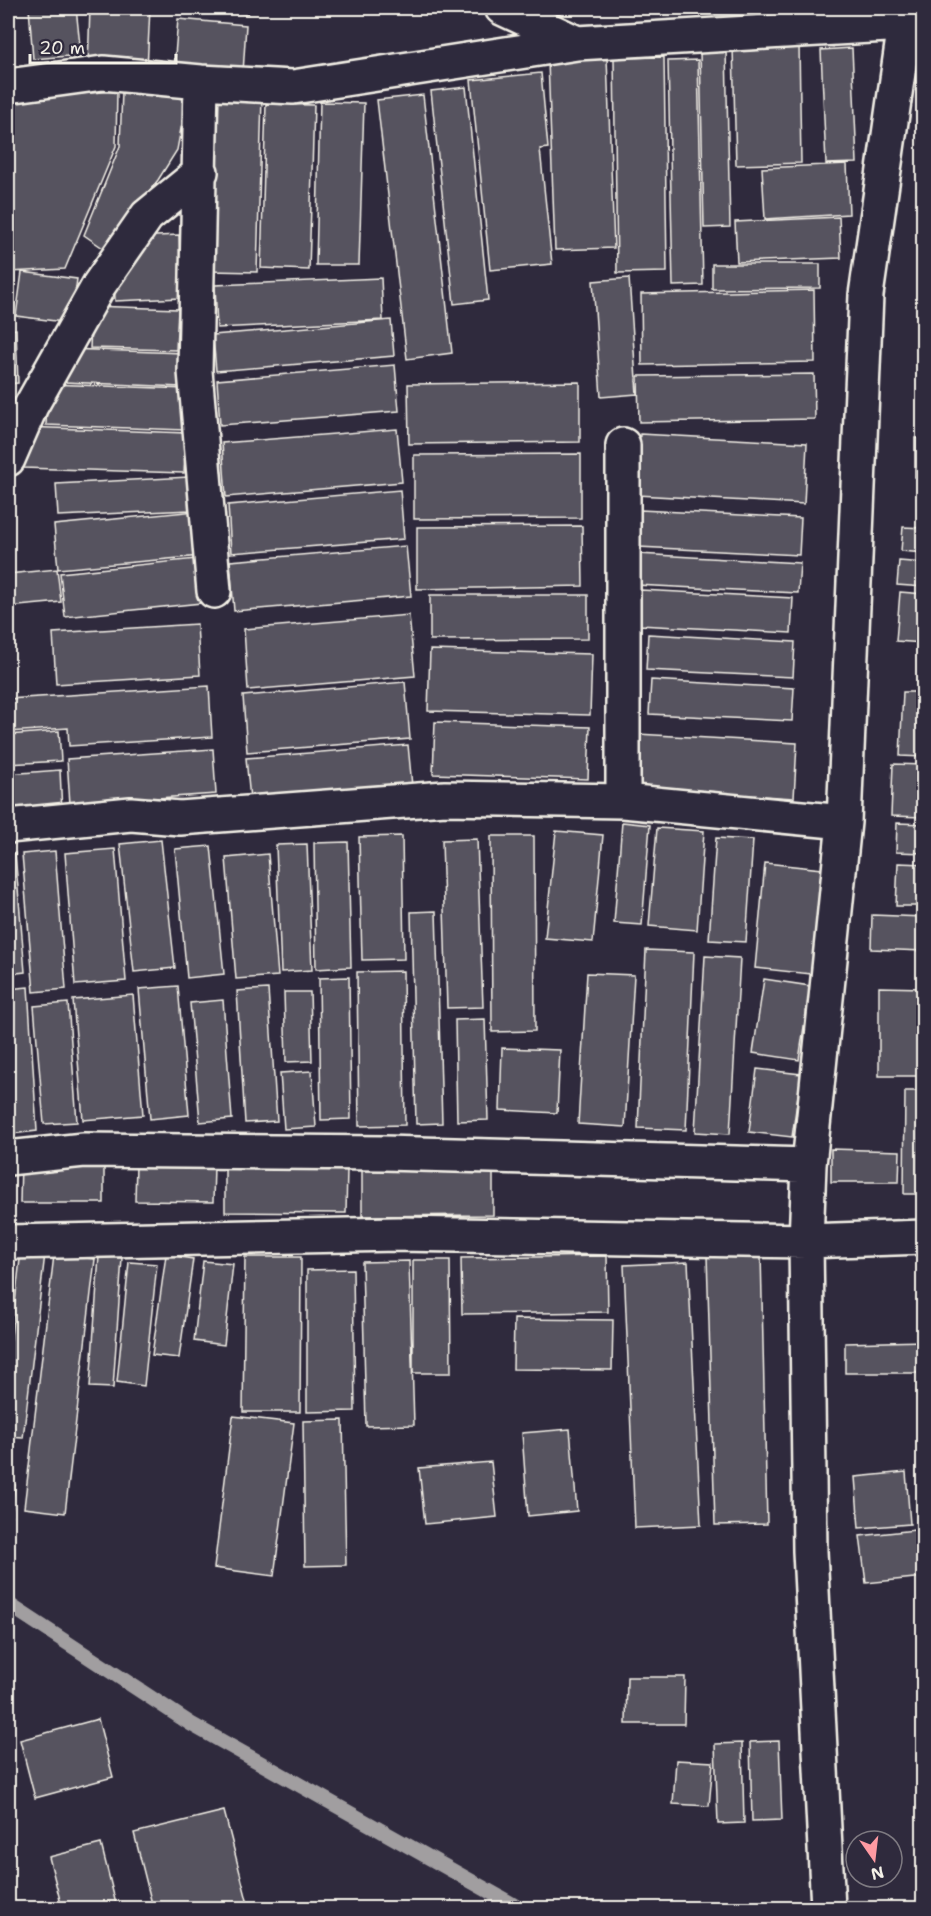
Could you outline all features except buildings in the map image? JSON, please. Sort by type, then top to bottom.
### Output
[{"type":"street","points":[[502,8],[577,43]]},
{"type":"street","points":[[8,86],[103,73],[201,82],[294,87],[577,43],[911,16],[866,295],[844,822],[809,1165],[806,1241],[810,1551],[828,1908]]},
{"type":"street","points":[[201,82],[201,172],[195,371],[213,591]]},
{"type":"street","points":[[8,459],[32,406],[99,285],[147,216],[201,172]]},
{"type":"street","points":[[622,801],[623,446]]},
{"type":"street","points":[[8,826],[131,814],[180,818],[446,798],[622,801],[844,822]]},
{"type":"street","points":[[8,1158],[84,1150],[384,1153],[809,1165]]},
{"type":"street","points":[[8,1242],[398,1234],[806,1241],[924,1238]]},
{"type":"waterway","points":[[8,1604],[191,1724],[519,1908]]}]
